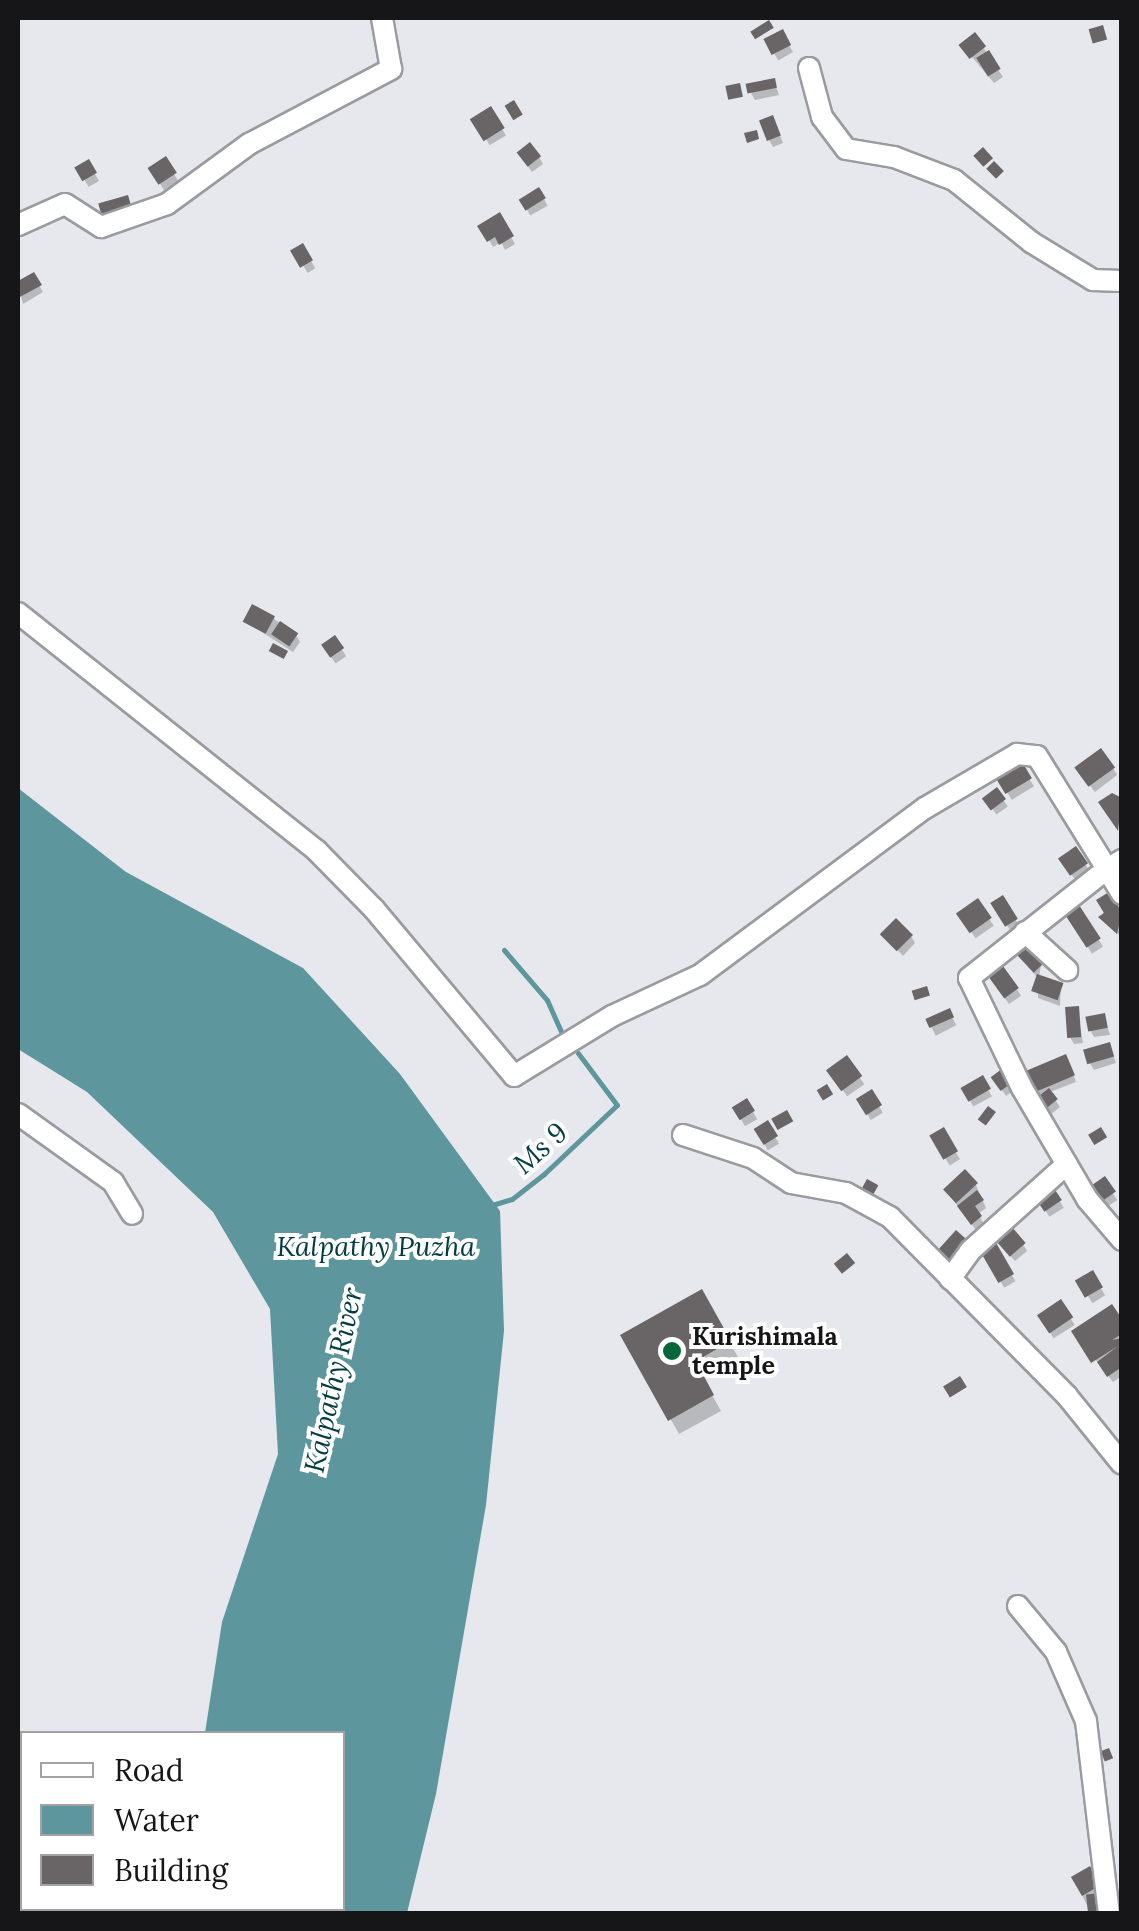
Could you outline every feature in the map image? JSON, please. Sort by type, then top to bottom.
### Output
[{"type":"street","points":[[18,225],[65,204],[101,227],[167,204],[250,144],[391,68],[382,18]]},
{"type":"street","points":[[809,68],[822,117],[846,150],[894,157],[954,180],[1046,252],[1094,280],[1122,281]]},
{"type":"street","points":[[18,613],[317,851],[374,909],[514,1076],[612,1016],[700,975],[926,808],[1017,754],[1037,756],[1114,864],[1122,894]]},
{"type":"street","points":[[1114,864],[970,978],[1066,1164],[1122,1240]]},
{"type":"street","points":[[1026,932],[1066,970]]},
{"type":"street","points":[[18,1114],[113,1182],[132,1214]]},
{"type":"street","points":[[683,1135],[753,1158],[791,1183],[868,1202],[1074,1404],[1122,1464]]},
{"type":"street","points":[[950,1279],[970,1251],[1066,1164]]},
{"type":"street","points":[[1018,1606],[1056,1652],[1086,1721],[1109,1914]]},
{"type":"water","name":"Kalpathy Puzha","points":[[18,788],[126,872],[303,968],[400,1074],[500,1211],[504,1331],[486,1505],[436,1794],[407,1913],[180,1913],[345,1911],[345,1731],[205,1731],[222,1622],[278,1454],[270,1309],[213,1212],[87,1092],[18,1049]]},
{"type":"building","points":[[769,20],[774,28],[755,39],[750,32]]},
{"type":"building","points":[[1103,25],[1107,39],[1093,44],[1089,29]]},
{"type":"building","points":[[783,29],[791,45],[772,55],[763,39]]},
{"type":"building","points":[[975,32],[986,46],[970,59],[958,45]]},
{"type":"building","points":[[989,50],[1001,69],[988,77],[976,58]]},
{"type":"building","points":[[775,78],[777,88],[747,94],[746,84]]},
{"type":"building","points":[[740,83],[743,97],[728,100],[725,86]]},
{"type":"building","points":[[514,100],[523,115],[513,120],[505,106]]},
{"type":"building","points":[[491,106],[505,128],[484,141],[470,119]]},
{"type":"building","points":[[773,115],[781,136],[767,141],[759,120]]},
{"type":"building","points":[[757,130],[759,139],[747,143],[744,133]]},
{"type":"building","points":[[530,142],[541,156],[528,167],[517,152]]},
{"type":"building","points":[[983,147],[993,158],[983,167],[973,156]]},
{"type":"building","points":[[166,156],[177,173],[158,185],[148,168]]},
{"type":"building","points":[[89,159],[97,173],[82,181],[74,168]]},
{"type":"building","points":[[994,161],[1004,171],[996,179],[986,169]]},
{"type":"building","points":[[539,187],[546,198],[526,211],[519,200]]},
{"type":"building","points":[[128,195],[132,209],[102,218],[98,204]]},
{"type":"building","points":[[500,212],[514,236],[499,245],[495,237],[487,242],[477,226]]},
{"type":"building","points":[[303,243],[313,260],[300,268],[290,251]]},
{"type":"building","points":[[34,272],[42,285],[18,298],[18,281]]},
{"type":"building","points":[[252,604],[275,616],[266,634],[243,622]]},
{"type":"building","points":[[280,621],[298,633],[289,647],[271,634]]},
{"type":"building","points":[[335,635],[344,648],[330,658],[321,645]]},
{"type":"building","points":[[273,643],[288,651],[284,659],[269,651]]},
{"type":"building","points":[[1101,748],[1115,767],[1088,787],[1074,767]]},
{"type":"building","points":[[1018,755],[1032,778],[1005,794],[991,771]]},
{"type":"building","points":[[997,787],[1006,799],[991,810],[982,798]]},
{"type":"building","points":[[1112,793],[1122,798],[1118,831],[1098,802]]},
{"type":"building","points":[[1076,846],[1088,863],[1070,876],[1058,859]]},
{"type":"building","points":[[1109,892],[1122,912],[1117,934],[1098,917],[1104,913],[1096,900]]},
{"type":"building","points":[[1003,895],[1018,919],[1005,927],[990,903]]},
{"type":"building","points":[[978,898],[992,918],[970,933],[956,913]]},
{"type":"building","points":[[1079,905],[1101,939],[1087,948],[1065,914]]},
{"type":"building","points":[[896,918],[913,935],[897,951],[880,934]]},
{"type":"building","points":[[1020,939],[1043,964],[1034,973],[1010,948]]},
{"type":"building","points":[[1000,962],[1019,988],[1004,998],[985,973]]},
{"type":"building","points":[[1037,974],[1063,983],[1058,1000],[1031,991]]},
{"type":"building","points":[[927,986],[930,996],[915,1000],[912,991]]},
{"type":"building","points":[[1079,1006],[1081,1037],[1067,1038],[1065,1007]]},
{"type":"building","points":[[950,1008],[954,1017],[929,1028],[925,1019]]},
{"type":"building","points":[[1105,1013],[1108,1028],[1088,1032],[1085,1017]]},
{"type":"building","points":[[1110,1042],[1114,1056],[1087,1064],[1083,1050]]},
{"type":"building","points":[[1066,1054],[1075,1075],[1034,1093],[1025,1072]]},
{"type":"building","points":[[847,1055],[862,1076],[841,1091],[826,1070]]},
{"type":"building","points":[[1006,1066],[1016,1080],[1001,1091],[991,1077]]},
{"type":"building","points":[[983,1075],[991,1089],[968,1102],[960,1088]]},
{"type":"building","points":[[827,1084],[833,1094],[823,1100],[817,1090]]},
{"type":"building","points":[[1049,1088],[1058,1099],[1044,1110],[1035,1099]]},
{"type":"building","points":[[872,1089],[882,1105],[866,1115],[856,1099]]},
{"type":"building","points":[[747,1098],[755,1111],[740,1120],[732,1108]]},
{"type":"building","points":[[988,1106],[996,1112],[986,1126],[978,1120]]},
{"type":"building","points":[[787,1110],[793,1121],[778,1130],[771,1119]]},
{"type":"building","points":[[768,1120],[778,1136],[764,1145],[754,1129]]},
{"type":"building","points":[[944,1127],[958,1151],[943,1160],[929,1136]]},
{"type":"building","points":[[1101,1127],[1107,1137],[1094,1145],[1088,1135]]},
{"type":"building","points":[[965,1169],[978,1183],[956,1203],[943,1189]]},
{"type":"building","points":[[1105,1176],[1116,1192],[1100,1203],[1089,1187]]},
{"type":"building","points":[[867,1179],[878,1185],[872,1198],[860,1191]]},
{"type":"building","points":[[1049,1181],[1062,1200],[1044,1212],[1032,1193]]},
{"type":"building","points":[[977,1190],[984,1200],[975,1206],[982,1216],[971,1225],[957,1206]]},
{"type":"building","points":[[1004,1218],[1026,1243],[1010,1257],[988,1232]]},
{"type":"building","points":[[956,1230],[967,1240],[948,1261],[937,1251]]},
{"type":"building","points":[[995,1241],[1014,1274],[998,1283],[979,1250]]},
{"type":"building","points":[[847,1253],[855,1263],[842,1274],[834,1264]]},
{"type":"building","points":[[1093,1270],[1103,1287],[1085,1298],[1075,1280]]},
{"type":"building","name":"Kurishimala temple","points":[[702,1289],[731,1341],[696,1361],[714,1395],[668,1421],[620,1335]]},
{"type":"building","points":[[1061,1299],[1073,1317],[1049,1333],[1037,1315]]},
{"type":"building","points":[[1112,1304],[1122,1319],[1122,1334],[1112,1340],[1122,1338],[1122,1367],[1107,1377],[1097,1362],[1118,1346],[1091,1363],[1071,1331]]},
{"type":"building","points":[[960,1376],[967,1387],[950,1398],[943,1387]]},
{"type":"building","points":[[1109,1748],[1113,1758],[1105,1762],[1101,1751]]},
{"type":"building","points":[[1090,1866],[1101,1885],[1082,1896],[1071,1877]]},
{"type":"building","points":[[1101,1893],[1103,1911],[1088,1912],[1086,1895]]},
{"type":"waterway","name":"Ms 9","points":[[504,950],[547,1000],[561,1031]]},
{"type":"waterway","name":"Ms 9","points":[[492,1205],[512,1199],[544,1174],[617,1105],[578,1053]]},
{"type":"place","name":"Kurishimala temple","points":[[672,1351]]},
{"type":"water label","name":"Kalpathy River","points":[[333,1380]]}]
